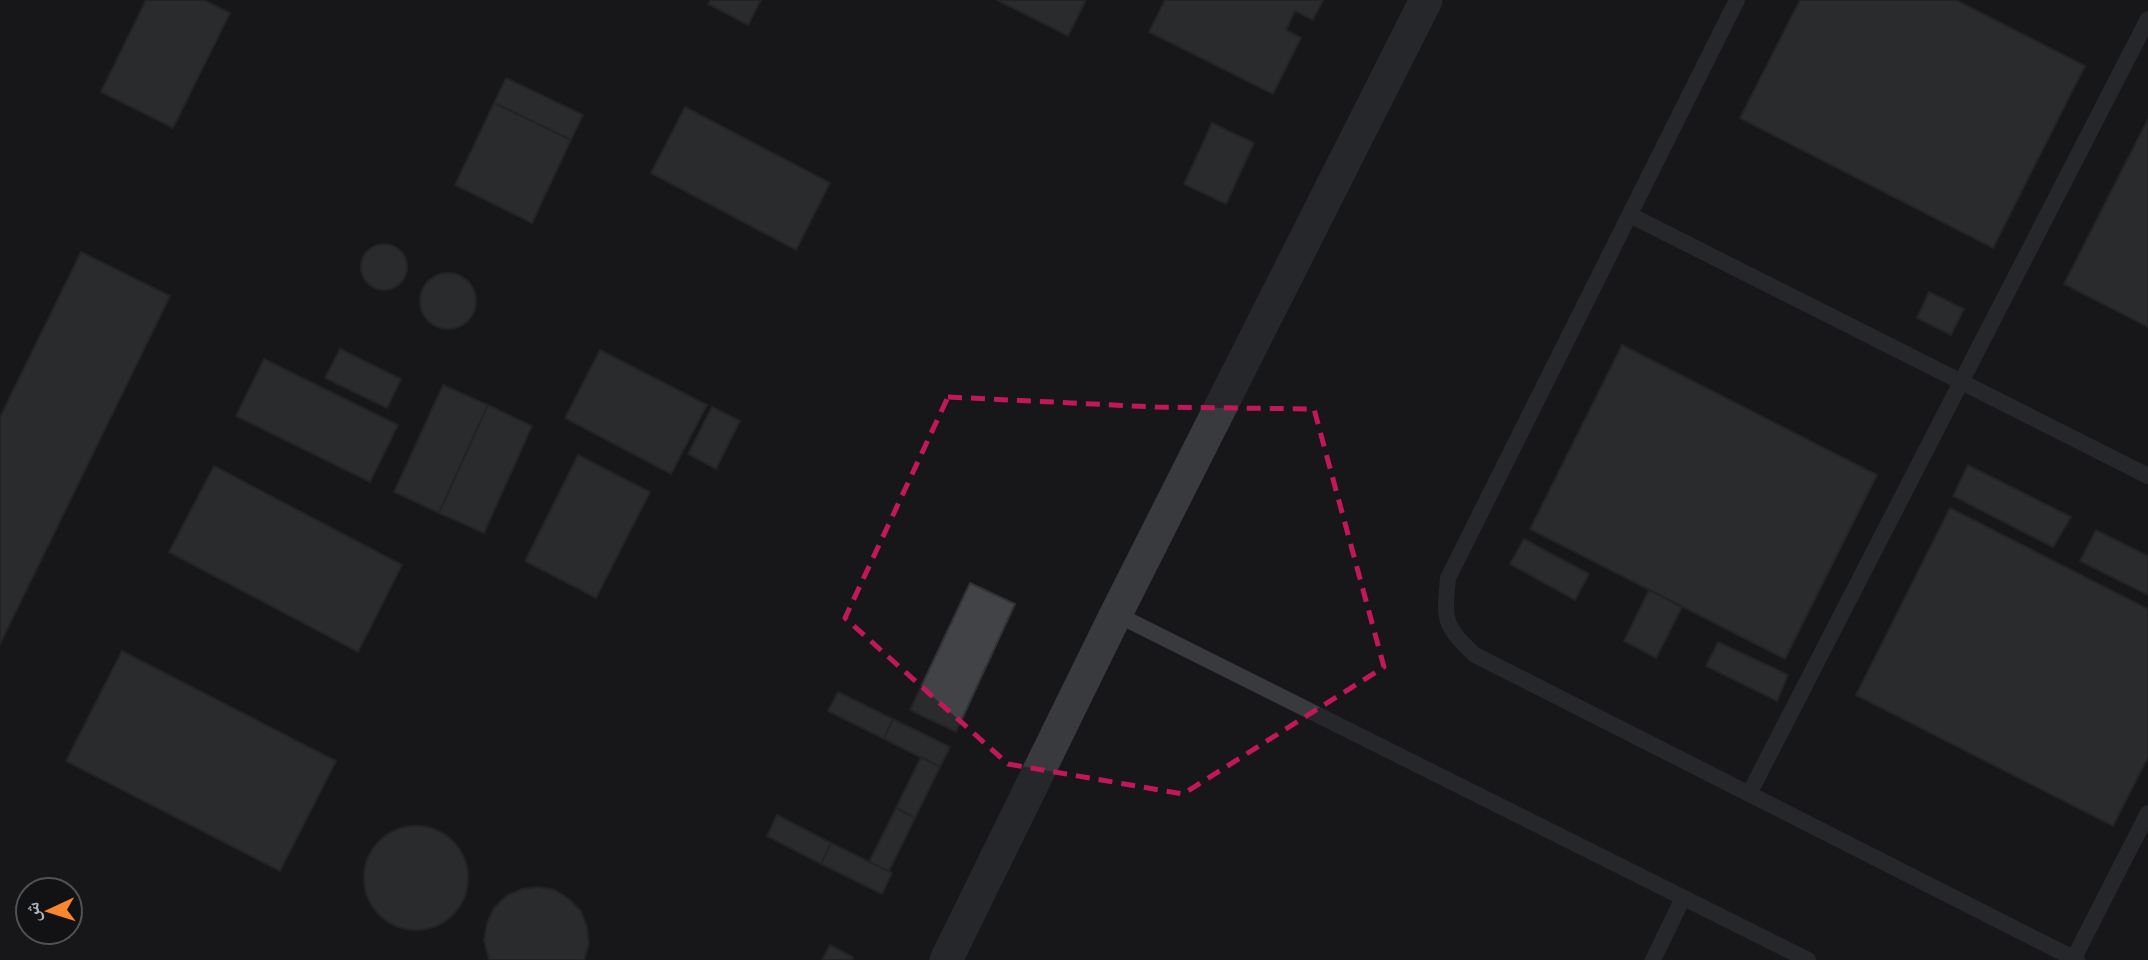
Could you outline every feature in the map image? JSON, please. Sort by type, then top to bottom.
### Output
[{"type":"street","points":[[946,960],[1116,614],[1426,0]]},
{"type":"lane","points":[[1737,0],[1448,578],[1445,613],[1455,637],[1475,655],[2075,959],[2148,813]]},
{"type":"lane","points":[[1749,794],[2148,19]]},
{"type":"lane","points":[[1630,215],[2148,476]]},
{"type":"lane","points":[[1116,614],[1808,960]]},
{"type":"lane","points":[[1653,960],[1683,898]]},
{"type":"highlighted area","points":[[948,397],[1155,407],[1314,409],[1384,667],[1183,794],[1008,764],[845,618]]},
{"type":"building","points":[[146,0],[204,0],[230,13],[173,128],[101,92]]},
{"type":"building","points":[[711,0],[761,0],[748,25],[708,4]]},
{"type":"building","points":[[997,0],[1086,0],[1068,36]]},
{"type":"building","points":[[1165,0],[1323,0],[1313,20],[1295,11],[1286,30],[1301,38],[1273,94],[1149,32]]},
{"type":"building","points":[[1800,0],[1956,0],[2085,66],[1993,248],[1740,118]]},
{"type":"building","points":[[506,78],[583,115],[571,140],[494,103]]},
{"type":"building","points":[[494,103],[571,140],[532,223],[455,185]]},
{"type":"building","points":[[685,107],[830,183],[796,250],[651,173]]},
{"type":"building","points":[[2148,119],[2148,327],[2064,284]]},
{"type":"building","points":[[1212,123],[1254,143],[1226,204],[1184,184]]},
{"type":"building","points":[[384,244],[400,251],[407,267],[400,283],[384,290],[368,283],[361,267],[368,251]]},
{"type":"building","points":[[81,252],[170,296],[0,644],[0,417]]},
{"type":"building","points":[[442,273],[454,273],[464,277],[472,285],[476,301],[472,317],[464,325],[454,329],[442,329],[432,325],[424,317],[420,307],[420,295],[424,285],[432,277]]},
{"type":"building","points":[[1929,292],[1964,309],[1951,335],[1917,318]]},
{"type":"building","points":[[1622,345],[1877,475],[1785,659],[1530,529]]},
{"type":"building","points":[[340,349],[401,379],[387,408],[325,378]]},
{"type":"building","points":[[600,350],[707,405],[671,474],[565,418]]},
{"type":"building","points":[[264,359],[398,425],[370,482],[236,416]]},
{"type":"building","points":[[443,385],[488,405],[439,513],[394,492]]},
{"type":"building","points":[[488,405],[532,426],[484,533],[439,513]]},
{"type":"building","points":[[712,407],[740,421],[716,469],[688,454]]},
{"type":"building","points":[[578,455],[650,492],[596,598],[525,561]]},
{"type":"building","points":[[1968,465],[2071,517],[2053,547],[1953,496]]},
{"type":"building","points":[[214,466],[402,565],[358,652],[169,552]]},
{"type":"building","points":[[1950,508],[2148,609],[2148,757],[2113,826],[1856,695]]},
{"type":"building","points":[[2096,530],[2148,556],[2148,595],[2080,561]]},
{"type":"building","points":[[1524,539],[1589,574],[1575,600],[1510,564]]},
{"type":"building","points":[[970,583],[1015,604],[956,732],[910,710]]},
{"type":"building","points":[[1649,590],[1682,607],[1656,658],[1624,641]]},
{"type":"building","points":[[1718,642],[1788,675],[1777,701],[1706,666]]},
{"type":"building","points":[[122,651],[336,761],[280,871],[66,761]]},
{"type":"building","points":[[838,692],[893,719],[884,739],[828,711]]},
{"type":"building","points":[[893,719],[950,747],[940,767],[884,739]]},
{"type":"building","points":[[921,757],[940,767],[915,818],[896,808]]},
{"type":"building","points":[[896,808],[915,818],[889,871],[869,862]]},
{"type":"building","points":[[777,815],[831,843],[821,864],[767,836]]},
{"type":"building","points":[[416,826],[436,830],[453,841],[464,858],[468,878],[464,898],[453,915],[436,926],[416,930],[396,926],[379,915],[368,898],[364,878],[368,858],[379,841],[396,830]]},
{"type":"building","points":[[831,843],[892,873],[882,894],[821,864]]},
{"type":"building","points":[[538,887],[555,890],[581,911],[589,944],[584,960],[489,960],[484,940],[487,923],[494,908],[506,896],[522,889]]},
{"type":"building","points":[[830,945],[853,957],[852,960],[822,960]]}]
